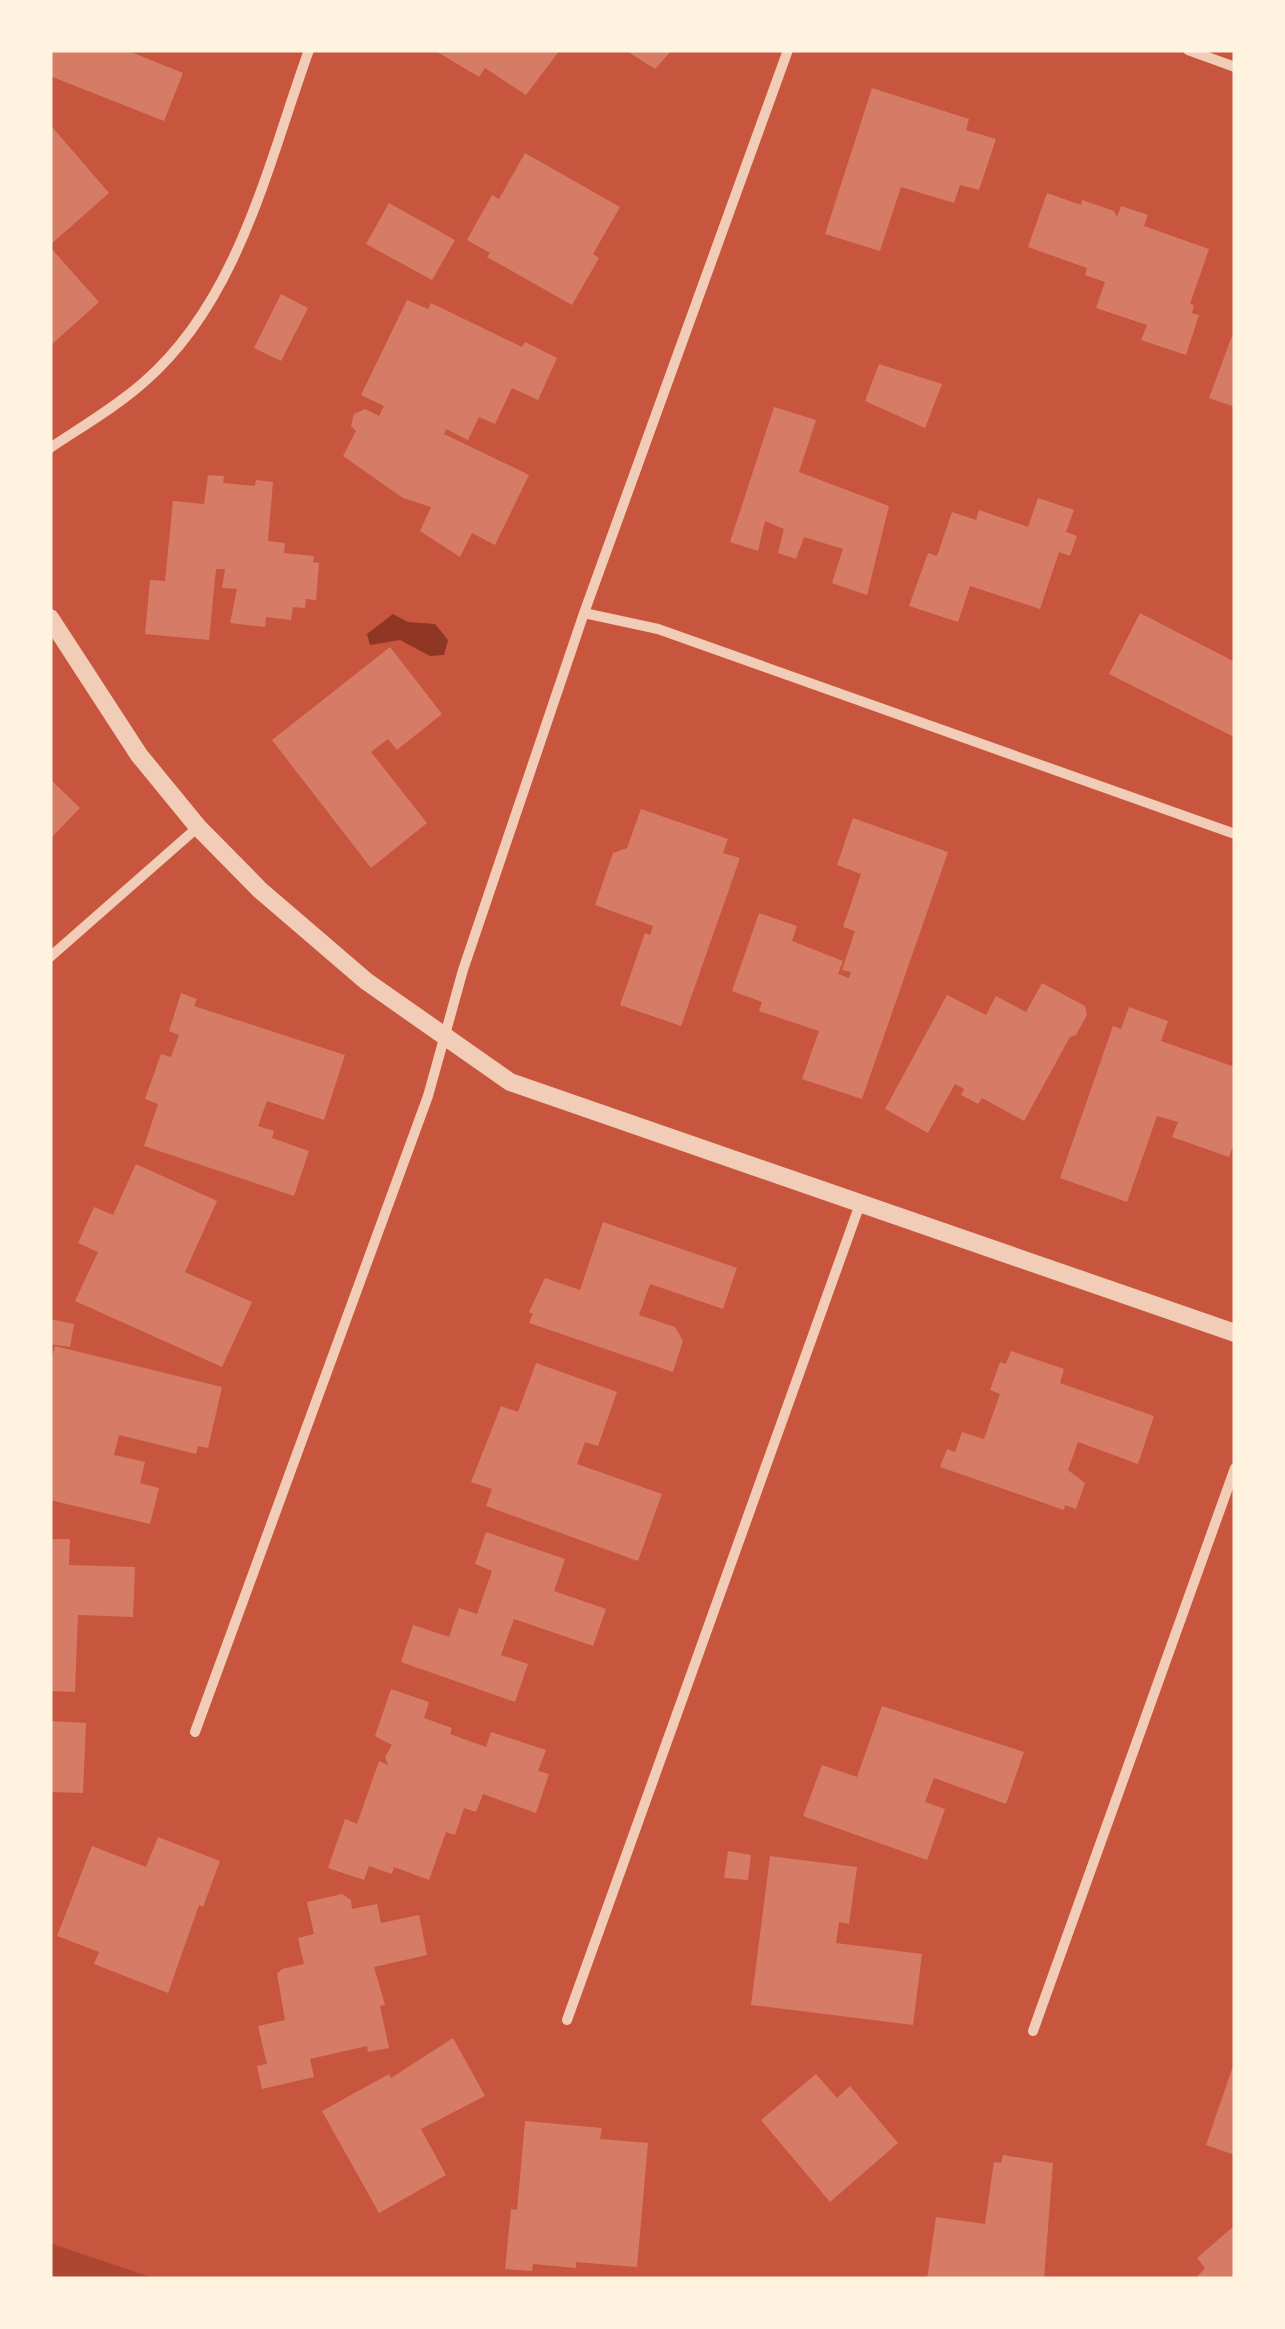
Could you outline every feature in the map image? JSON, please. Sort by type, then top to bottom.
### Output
[{"type":"street","points":[[50,448],[144,382],[184,340],[217,294],[309,50]]},
{"type":"street","points":[[194,1732],[428,1096],[443,1036],[584,613],[788,50]]},
{"type":"street","points":[[1188,50],[1235,66]]},
{"type":"street","points":[[584,613],[658,629],[1235,834]]},
{"type":"street","points":[[50,618],[139,754],[198,826],[260,890],[366,981],[510,1082],[1235,1332]]},
{"type":"street","points":[[50,957],[198,826]]},
{"type":"street","points":[[567,2020],[860,1204]]},
{"type":"street","points":[[1033,2031],[1235,1468]]},
{"type":"shaded area","points":[[393,614],[408,622],[435,624],[448,640],[444,655],[430,656],[400,640],[370,645],[367,634]]},
{"type":"shaded area","points":[[50,2243],[156,2279],[50,2279]]},
{"type":"building","points":[[50,50],[126,50],[183,73],[164,121],[50,76]]},
{"type":"building","points":[[434,50],[560,50],[526,95],[485,68],[479,77]]},
{"type":"building","points":[[625,50],[672,50],[655,69]]},
{"type":"building","points":[[872,88],[969,119],[966,130],[996,139],[979,190],[960,185],[954,203],[901,187],[880,251],[825,234]]},
{"type":"building","points":[[53,128],[109,193],[50,245],[50,130]]},
{"type":"building","points":[[525,153],[620,207],[593,254],[599,258],[572,305],[487,257],[490,253],[467,240],[492,195],[499,199]]},
{"type":"building","points":[[1047,193],[1081,205],[1082,200],[1114,211],[1117,217],[1121,206],[1148,215],[1144,226],[1209,249],[1190,304],[1194,305],[1192,313],[1199,315],[1186,355],[1141,340],[1147,325],[1096,308],[1105,282],[1085,275],[1087,268],[1028,247]]},
{"type":"building","points":[[389,203],[455,240],[432,280],[366,244]]},
{"type":"building","points":[[50,247],[99,302],[50,346]]},
{"type":"building","points":[[281,294],[308,308],[281,361],[254,348]]},
{"type":"building","points":[[407,300],[428,309],[431,303],[522,347],[525,342],[557,358],[538,400],[512,388],[495,424],[479,417],[468,440],[446,429],[444,434],[529,475],[495,545],[472,533],[460,557],[420,531],[431,507],[403,498],[343,456],[356,431],[351,426],[354,414],[365,409],[379,416],[384,406],[361,395]]},
{"type":"building","points":[[1235,328],[1235,407],[1209,398]]},
{"type":"building","points":[[879,364],[942,384],[925,428],[865,401]]},
{"type":"building","points":[[774,407],[816,420],[799,472],[889,506],[867,595],[832,583],[843,549],[804,537],[796,559],[778,553],[784,529],[765,521],[758,551],[730,542]]},
{"type":"building","points":[[208,475],[224,476],[223,483],[255,486],[256,480],[273,482],[268,541],[285,543],[284,553],[314,556],[313,562],[319,563],[316,600],[306,599],[305,608],[293,607],[291,620],[266,617],[265,627],[230,623],[237,589],[222,588],[225,569],[216,569],[209,640],[145,634],[150,580],[165,581],[173,501],[204,504]]},
{"type":"building","points":[[1038,498],[1074,510],[1066,532],[1077,536],[1070,556],[1059,552],[1040,609],[970,586],[958,622],[909,606],[928,553],[937,556],[952,512],[976,520],[979,510],[1028,527]]},
{"type":"building","points":[[1140,613],[1235,662],[1234,737],[1109,674]]},
{"type":"building","points":[[390,647],[442,714],[397,750],[388,739],[371,752],[427,823],[371,868],[272,740]]},
{"type":"building","points":[[50,779],[80,808],[50,839]]},
{"type":"building","points":[[641,809],[728,839],[723,853],[740,858],[681,1026],[620,1005],[645,933],[650,935],[653,926],[595,905],[613,853],[627,848]]},
{"type":"building","points":[[853,818],[948,852],[862,1099],[802,1079],[819,1031],[759,1011],[762,1002],[732,991],[759,913],[797,926],[792,941],[843,961],[838,974],[849,978],[851,972],[842,970],[855,931],[843,927],[861,874],[837,865]]},
{"type":"building","points":[[1042,983],[1085,1006],[1087,1015],[1076,1035],[1070,1037],[1024,1121],[982,1098],[978,1104],[961,1095],[964,1089],[955,1084],[928,1133],[885,1109],[947,995],[986,1015],[996,996],[1026,1012]]},
{"type":"building","points":[[181,993],[197,999],[194,1006],[345,1055],[324,1120],[267,1101],[258,1126],[274,1131],[272,1138],[309,1151],[294,1196],[144,1146],[158,1104],[145,1099],[161,1054],[171,1057],[179,1035],[169,1031]]},
{"type":"building","points":[[1129,1007],[1168,1021],[1161,1041],[1235,1067],[1235,1140],[1229,1157],[1172,1137],[1178,1122],[1157,1116],[1127,1202],[1060,1178],[1113,1026],[1121,1029]]},
{"type":"building","points":[[136,1164],[217,1201],[185,1272],[252,1302],[222,1367],[75,1301],[98,1252],[78,1243],[94,1207],[113,1215]]},
{"type":"building","points":[[603,1222],[737,1268],[723,1309],[650,1284],[639,1315],[675,1327],[683,1341],[673,1372],[529,1323],[533,1314],[529,1312],[545,1278],[580,1290]]},
{"type":"building","points":[[50,1319],[74,1324],[70,1347],[50,1344]]},
{"type":"building","points":[[55,1346],[222,1387],[208,1448],[198,1446],[196,1454],[119,1435],[114,1455],[145,1462],[140,1483],[159,1488],[150,1524],[50,1500],[50,1364]]},
{"type":"building","points":[[1011,1351],[1064,1369],[1060,1383],[1154,1416],[1138,1464],[1078,1442],[1068,1470],[1085,1483],[1076,1509],[1065,1505],[1064,1510],[940,1467],[947,1449],[955,1452],[962,1432],[984,1439],[1000,1394],[990,1390],[1000,1362],[1006,1364]]},
{"type":"building","points":[[536,1363],[617,1392],[598,1446],[585,1442],[577,1464],[662,1494],[638,1561],[486,1506],[492,1489],[471,1482],[501,1406],[518,1412]]},
{"type":"building","points":[[486,1532],[565,1559],[554,1591],[606,1609],[593,1646],[514,1619],[501,1655],[528,1664],[515,1702],[401,1662],[413,1625],[449,1637],[459,1608],[477,1614],[492,1571],[475,1564]]},
{"type":"building","points":[[50,1539],[70,1539],[69,1565],[135,1567],[133,1617],[78,1615],[75,1692],[50,1691]]},
{"type":"building","points":[[391,1689],[429,1702],[424,1718],[452,1728],[450,1734],[486,1747],[491,1732],[546,1750],[538,1771],[549,1774],[536,1813],[483,1794],[476,1812],[464,1808],[455,1835],[446,1832],[429,1880],[394,1867],[392,1874],[369,1866],[364,1880],[328,1868],[345,1819],[357,1824],[379,1761],[388,1765],[385,1757],[392,1745],[375,1736]]},
{"type":"building","points":[[882,1706],[1024,1752],[1006,1804],[934,1778],[925,1802],[945,1809],[927,1860],[803,1816],[822,1765],[857,1777]]},
{"type":"building","points":[[50,1721],[86,1723],[83,1793],[50,1792]]},
{"type":"building","points":[[158,1837],[220,1861],[203,1907],[199,1905],[168,1993],[94,1964],[99,1952],[57,1936],[92,1846],[146,1867]]},
{"type":"building","points":[[728,1851],[751,1855],[748,1880],[724,1878]]},
{"type":"building","points":[[770,1856],[857,1867],[849,1924],[839,1922],[836,1943],[922,1954],[913,2025],[751,2005]]},
{"type":"building","points":[[342,1894],[351,1900],[352,1909],[377,1904],[381,1923],[419,1915],[427,1955],[374,1967],[385,2005],[380,2006],[389,2048],[368,2052],[367,2046],[310,2059],[314,2077],[262,2089],[257,2066],[267,2064],[258,2026],[285,2020],[277,1974],[304,1964],[298,1938],[314,1934],[307,1902]]},
{"type":"building","points":[[453,2038],[485,2096],[421,2129],[446,2175],[379,2213],[322,2111],[389,2074],[391,2078]]},
{"type":"building","points":[[1235,2063],[1235,2155],[1206,2145]]},
{"type":"building","points":[[816,2074],[837,2098],[850,2086],[898,2143],[830,2202],[761,2120]]},
{"type":"building","points":[[525,2121],[602,2128],[600,2139],[648,2143],[637,2267],[576,2262],[576,2268],[533,2264],[532,2271],[505,2269],[511,2209],[517,2210]]},
{"type":"building","points":[[1003,2155],[1053,2163],[1044,2279],[927,2279],[936,2217],[985,2224],[994,2162],[1001,2163]]},
{"type":"building","points":[[1235,2225],[1235,2279],[1195,2279],[1205,2268],[1197,2258]]}]
